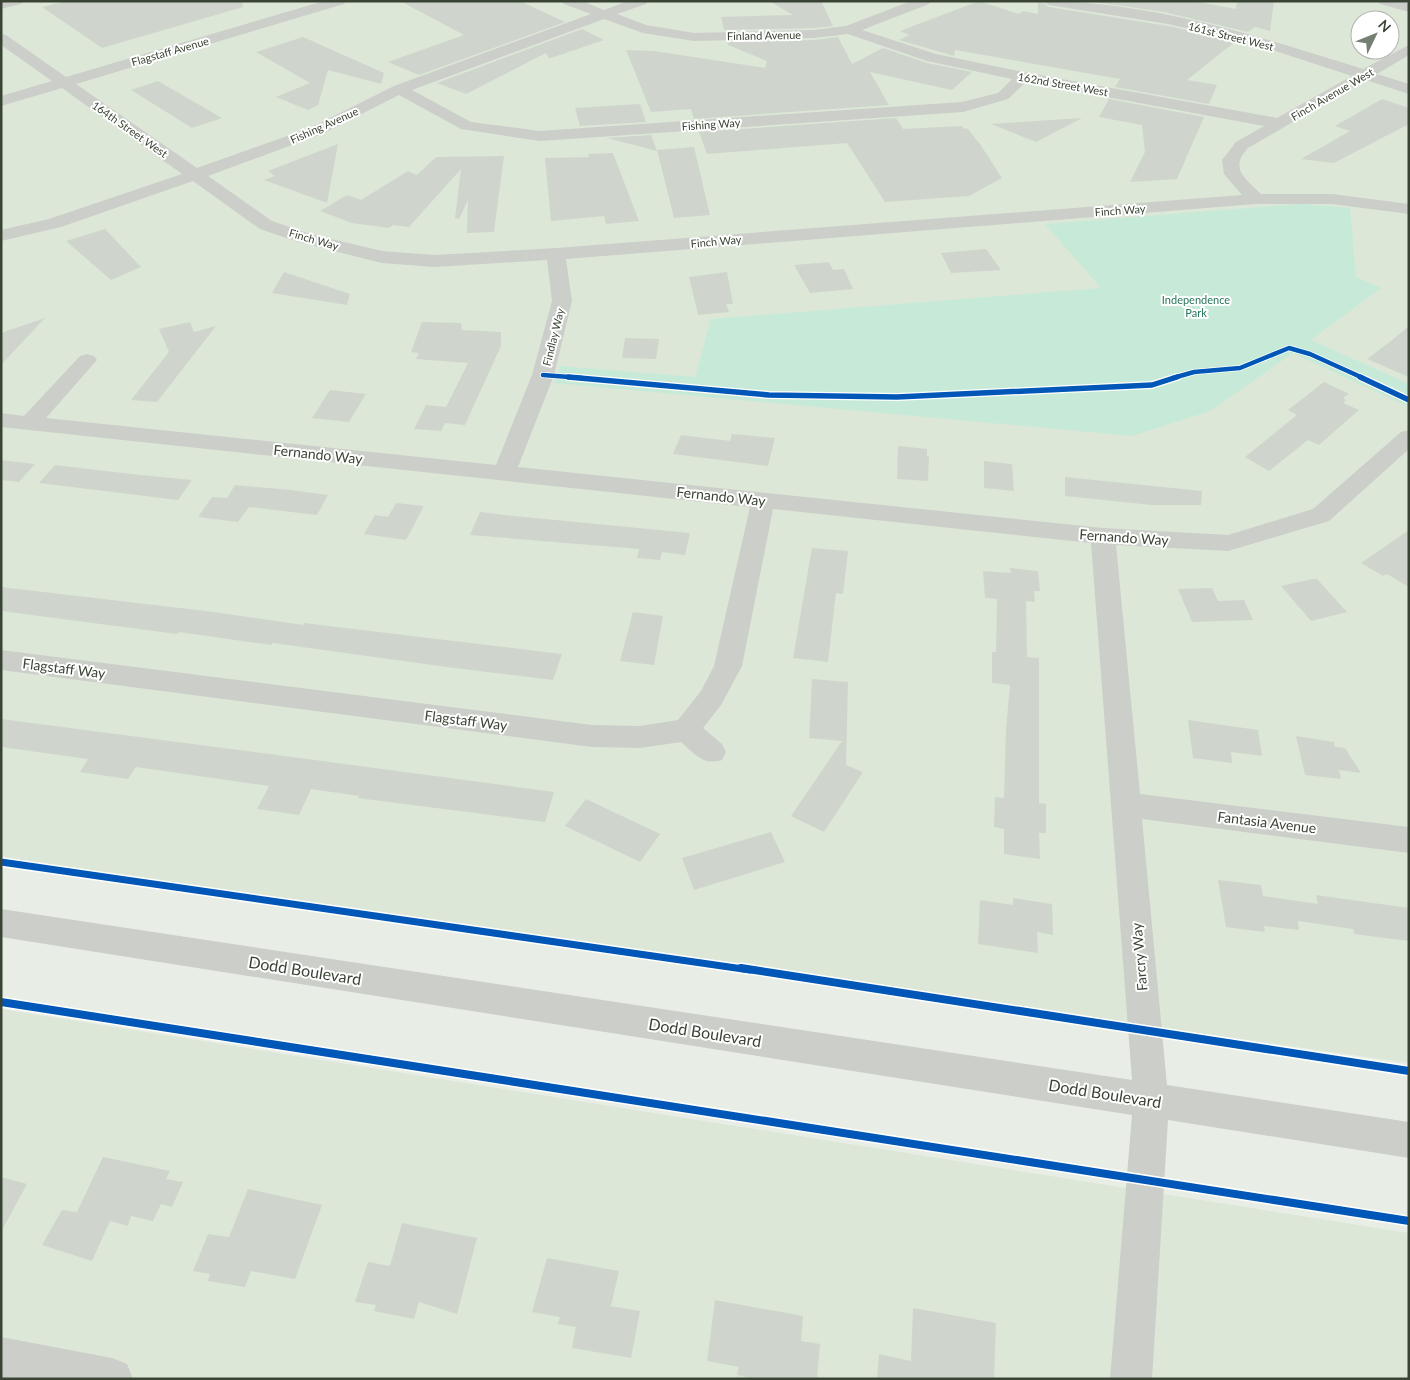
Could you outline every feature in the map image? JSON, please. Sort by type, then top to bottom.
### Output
[{"type":"street","points":[[1,5],[16,1]]},
{"type":"street","name":"Flagstaff Avenue","points":[[1,101],[339,1]]},
{"type":"street","name":"Finland Avenue","points":[[569,1],[601,15],[643,29],[694,37],[814,34],[850,30],[924,1]]},
{"type":"street","name":"Fishing Avenue","points":[[1,236],[55,223],[316,131],[399,89],[641,1]]},
{"type":"street","name":"161st Street West","points":[[1049,1],[1168,20],[1252,39],[1409,89]]},
{"type":"street","points":[[1385,1],[1409,8]]},
{"type":"street","name":"162nd Street West","points":[[850,30],[932,58],[1023,77],[1281,124]]},
{"type":"street","name":"164th Street West","points":[[1,38],[195,175]]},
{"type":"street","name":"Finch Avenue West","points":[[1256,199],[1236,178],[1230,168],[1229,160],[1234,152],[1242,145],[1409,49]]},
{"type":"street","name":"Fishing Way","points":[[399,89],[467,126],[540,136],[964,107],[1003,96],[1023,77]]},
{"type":"street","name":"Finch Way","points":[[195,175],[266,224],[304,238],[382,257],[434,261],[556,254],[1256,199]]},
{"type":"street","points":[[1256,199],[1332,199],[1409,208]]},
{"type":"street","name":"Findlay Way","points":[[504,474],[543,375],[562,302],[556,254]]},
{"type":"street","points":[[30,423],[87,360]]},
{"type":"street","name":"Fernando Way","points":[[1,420],[1103,536],[1228,543],[1321,515],[1409,437]]},
{"type":"street","points":[[712,752],[686,730],[711,698],[728,666],[763,500]]},
{"type":"street","name":"Farcry Way","points":[[1103,536],[1151,1100],[1131,1379]]},
{"type":"street","name":"Flagstaff Way","points":[[1,660],[592,736],[640,737],[686,730]]},
{"type":"street","name":"Fantasia Avenue","points":[[1126,805],[1409,840]]},
{"type":"street","name":"Dodd Boulevard","points":[[1,923],[1409,1140]]},
{"type":"street","points":[[1,1357],[112,1379]]},
{"type":"shaded area","points":[[1,1],[1409,1],[1409,1063],[1,862]]},
{"type":"shaded area","points":[[1,1009],[1409,1233],[1409,1379],[1,1379]]},
{"type":"green space","name":"Independence Park","points":[[1300,204],[1350,208],[1356,277],[1381,288],[1311,340],[1409,384],[1409,407],[1293,353],[1210,411],[1132,436],[555,383],[560,366],[695,377],[711,319],[1101,288],[1045,224]]},
{"type":"building","points":[[66,1],[242,1],[243,7],[102,48],[42,7]]},
{"type":"building","points":[[400,1],[520,1],[565,22],[419,75],[388,62],[464,35]]},
{"type":"building","points":[[769,1],[821,1],[833,26],[724,30],[721,17],[793,15]]},
{"type":"building","points":[[979,1],[1019,14],[1023,11],[1038,14],[1038,1],[1040,1],[1049,7],[1168,26],[1236,41],[1187,80],[1217,85],[1209,104],[1115,87],[1120,79],[955,50],[954,56],[899,40],[909,35],[900,31]]},
{"type":"building","points":[[1087,1],[1193,1],[1236,9],[1237,1],[1274,1],[1270,31],[1255,27],[1248,32],[1164,12]]},
{"type":"building","points":[[582,29],[604,40],[551,58],[546,53],[466,94],[437,83]]},
{"type":"building","points":[[303,37],[384,73],[381,84],[328,70],[318,105],[308,110],[276,97],[310,83],[256,52]]},
{"type":"building","points":[[838,37],[852,64],[883,48],[927,63],[972,72],[952,90],[870,72],[889,105],[694,119],[691,109],[651,112],[626,50],[654,51],[765,68],[767,61],[728,45],[727,42],[814,40]]},
{"type":"building","points":[[158,81],[222,118],[192,128],[131,90]]},
{"type":"building","points":[[1109,99],[1204,117],[1177,179],[1130,182],[1145,152],[1142,125],[1099,117]]},
{"type":"building","points":[[1382,99],[1409,108],[1409,124],[1334,163],[1301,159],[1350,131],[1335,126]]},
{"type":"building","points":[[640,104],[646,122],[580,126],[575,108]]},
{"type":"building","points":[[896,118],[903,129],[962,126],[964,129],[967,128],[1002,178],[969,196],[885,202],[847,143],[707,154],[699,132]]},
{"type":"building","points":[[1082,118],[1036,142],[991,124]]},
{"type":"building","points":[[651,135],[657,151],[607,138]]},
{"type":"building","points":[[338,144],[327,203],[264,180],[275,176],[268,171]]},
{"type":"building","points":[[694,147],[710,215],[674,218],[657,150]]},
{"type":"building","points":[[613,153],[639,221],[606,224],[604,216],[551,221],[545,158],[589,157],[588,154]]},
{"type":"building","points":[[504,156],[494,232],[467,233],[468,200],[459,219],[455,218],[461,169],[409,227],[393,225],[389,228],[352,223],[320,211],[347,195],[361,200],[408,171],[417,175],[436,157]]},
{"type":"building","points":[[105,229],[141,267],[111,280],[66,241]]},
{"type":"building","points":[[986,249],[1001,270],[951,273],[941,253]]},
{"type":"building","points":[[829,262],[833,270],[844,269],[853,289],[810,293],[794,265]]},
{"type":"building","points":[[284,272],[350,294],[347,305],[272,293]]},
{"type":"building","points":[[727,272],[733,304],[726,304],[729,312],[698,315],[689,277]]},
{"type":"building","points":[[45,318],[1,365],[1,333]]},
{"type":"building","points":[[190,322],[194,332],[216,326],[157,402],[131,400],[169,352],[159,329]]},
{"type":"building","points":[[422,322],[461,323],[462,330],[501,332],[501,346],[465,425],[445,423],[441,431],[414,429],[426,405],[446,407],[468,363],[416,359],[419,353],[411,352]]},
{"type":"building","points":[[1409,326],[1409,377],[1367,359],[1391,341]]},
{"type":"building","points":[[625,338],[659,339],[656,359],[622,358]]},
{"type":"building","points":[[1324,382],[1349,394],[1343,398],[1346,400],[1343,403],[1359,410],[1319,445],[1308,440],[1269,471],[1245,457],[1297,415],[1288,410]]},
{"type":"building","points":[[330,390],[366,394],[349,422],[312,418]]},
{"type":"building","points":[[732,434],[775,438],[768,466],[673,454],[681,435],[730,441]]},
{"type":"building","points":[[898,446],[927,449],[927,456],[929,456],[928,481],[897,479]]},
{"type":"building","points":[[1,460],[35,464],[19,482],[1,480]]},
{"type":"building","points":[[984,461],[1012,464],[1014,491],[984,488]]},
{"type":"building","points":[[55,465],[192,480],[178,500],[39,483]]},
{"type":"building","points":[[1065,477],[1202,491],[1201,505],[1152,505],[1065,496]]},
{"type":"building","points":[[235,485],[328,495],[317,515],[249,507],[238,522],[198,517],[212,497],[227,498]]},
{"type":"building","points":[[396,503],[424,506],[406,540],[364,534],[375,515],[388,517]]},
{"type":"building","points":[[480,512],[690,533],[685,555],[662,552],[660,560],[637,558],[639,549],[470,535]]},
{"type":"building","points":[[1409,530],[1409,587],[1387,574],[1383,576],[1361,563]]},
{"type":"building","points":[[812,548],[848,551],[843,594],[836,593],[828,662],[793,658]]},
{"type":"building","points":[[1010,568],[1038,571],[1040,591],[1034,591],[1035,602],[1026,601],[1027,657],[1039,658],[1039,803],[1046,804],[1046,833],[1039,833],[1040,859],[1004,854],[1004,829],[994,827],[995,797],[1004,798],[1006,729],[1010,685],[992,683],[992,652],[996,652],[997,599],[985,598],[983,571],[1011,573]]},
{"type":"building","points":[[1317,579],[1347,612],[1311,621],[1281,586]]},
{"type":"building","points":[[1,587],[214,612],[303,625],[304,623],[562,654],[553,680],[273,643],[271,645],[179,632],[177,634],[1,611]]},
{"type":"building","points":[[1212,588],[1218,601],[1244,600],[1253,620],[1192,622],[1178,589]]},
{"type":"building","points":[[633,612],[663,616],[654,665],[620,661]]},
{"type":"building","points":[[812,679],[848,682],[846,765],[863,772],[824,832],[791,816],[842,741],[809,738]]},
{"type":"building","points":[[1,719],[554,792],[545,822],[358,798],[359,796],[311,789],[299,815],[257,809],[269,786],[136,767],[128,779],[80,772],[88,759],[1,747]]},
{"type":"building","points":[[1188,720],[1258,730],[1262,756],[1231,752],[1232,763],[1193,758]]},
{"type":"building","points":[[1296,736],[1334,742],[1335,747],[1345,748],[1361,773],[1339,770],[1341,779],[1305,775]]},
{"type":"building","points":[[586,799],[660,834],[640,862],[565,826]]},
{"type":"building","points":[[771,832],[785,862],[694,890],[682,858]]},
{"type":"building","points":[[1218,880],[1261,885],[1263,896],[1318,904],[1316,895],[1409,908],[1409,941],[1354,934],[1353,929],[1298,921],[1299,930],[1264,926],[1265,932],[1226,927]]},
{"type":"building","points":[[1013,898],[1052,904],[1053,935],[1037,932],[1038,953],[978,944],[980,900],[1013,905]]},
{"type":"building","points":[[103,1157],[170,1171],[166,1179],[183,1182],[172,1207],[161,1204],[153,1221],[131,1216],[128,1226],[110,1221],[92,1261],[42,1245],[62,1210],[77,1212]]},
{"type":"building","points":[[1,1177],[27,1184],[1,1232]]},
{"type":"building","points":[[248,1189],[322,1205],[295,1279],[251,1271],[245,1287],[208,1281],[210,1274],[193,1271],[208,1234],[229,1237]]},
{"type":"building","points":[[402,1223],[477,1238],[457,1314],[419,1302],[414,1319],[374,1311],[376,1305],[355,1302],[368,1262],[390,1266]]},
{"type":"building","points":[[547,1258],[619,1271],[611,1306],[640,1311],[631,1358],[572,1348],[576,1327],[558,1324],[560,1317],[532,1312]]},
{"type":"building","points":[[715,1300],[803,1316],[801,1341],[820,1344],[817,1379],[755,1379],[737,1375],[739,1367],[707,1361]]},
{"type":"building","points":[[913,1308],[996,1323],[994,1379],[877,1379],[879,1354],[911,1361]]},
{"type":"cycle path","points":[[543,375],[769,395],[897,397],[1152,385],[1194,372],[1240,368],[1289,348],[1310,354],[1409,400]]},
{"type":"cycle path","points":[[1,862],[693,961],[1409,1071]]},
{"type":"cycle path","points":[[1,1002],[1409,1221]]}]
